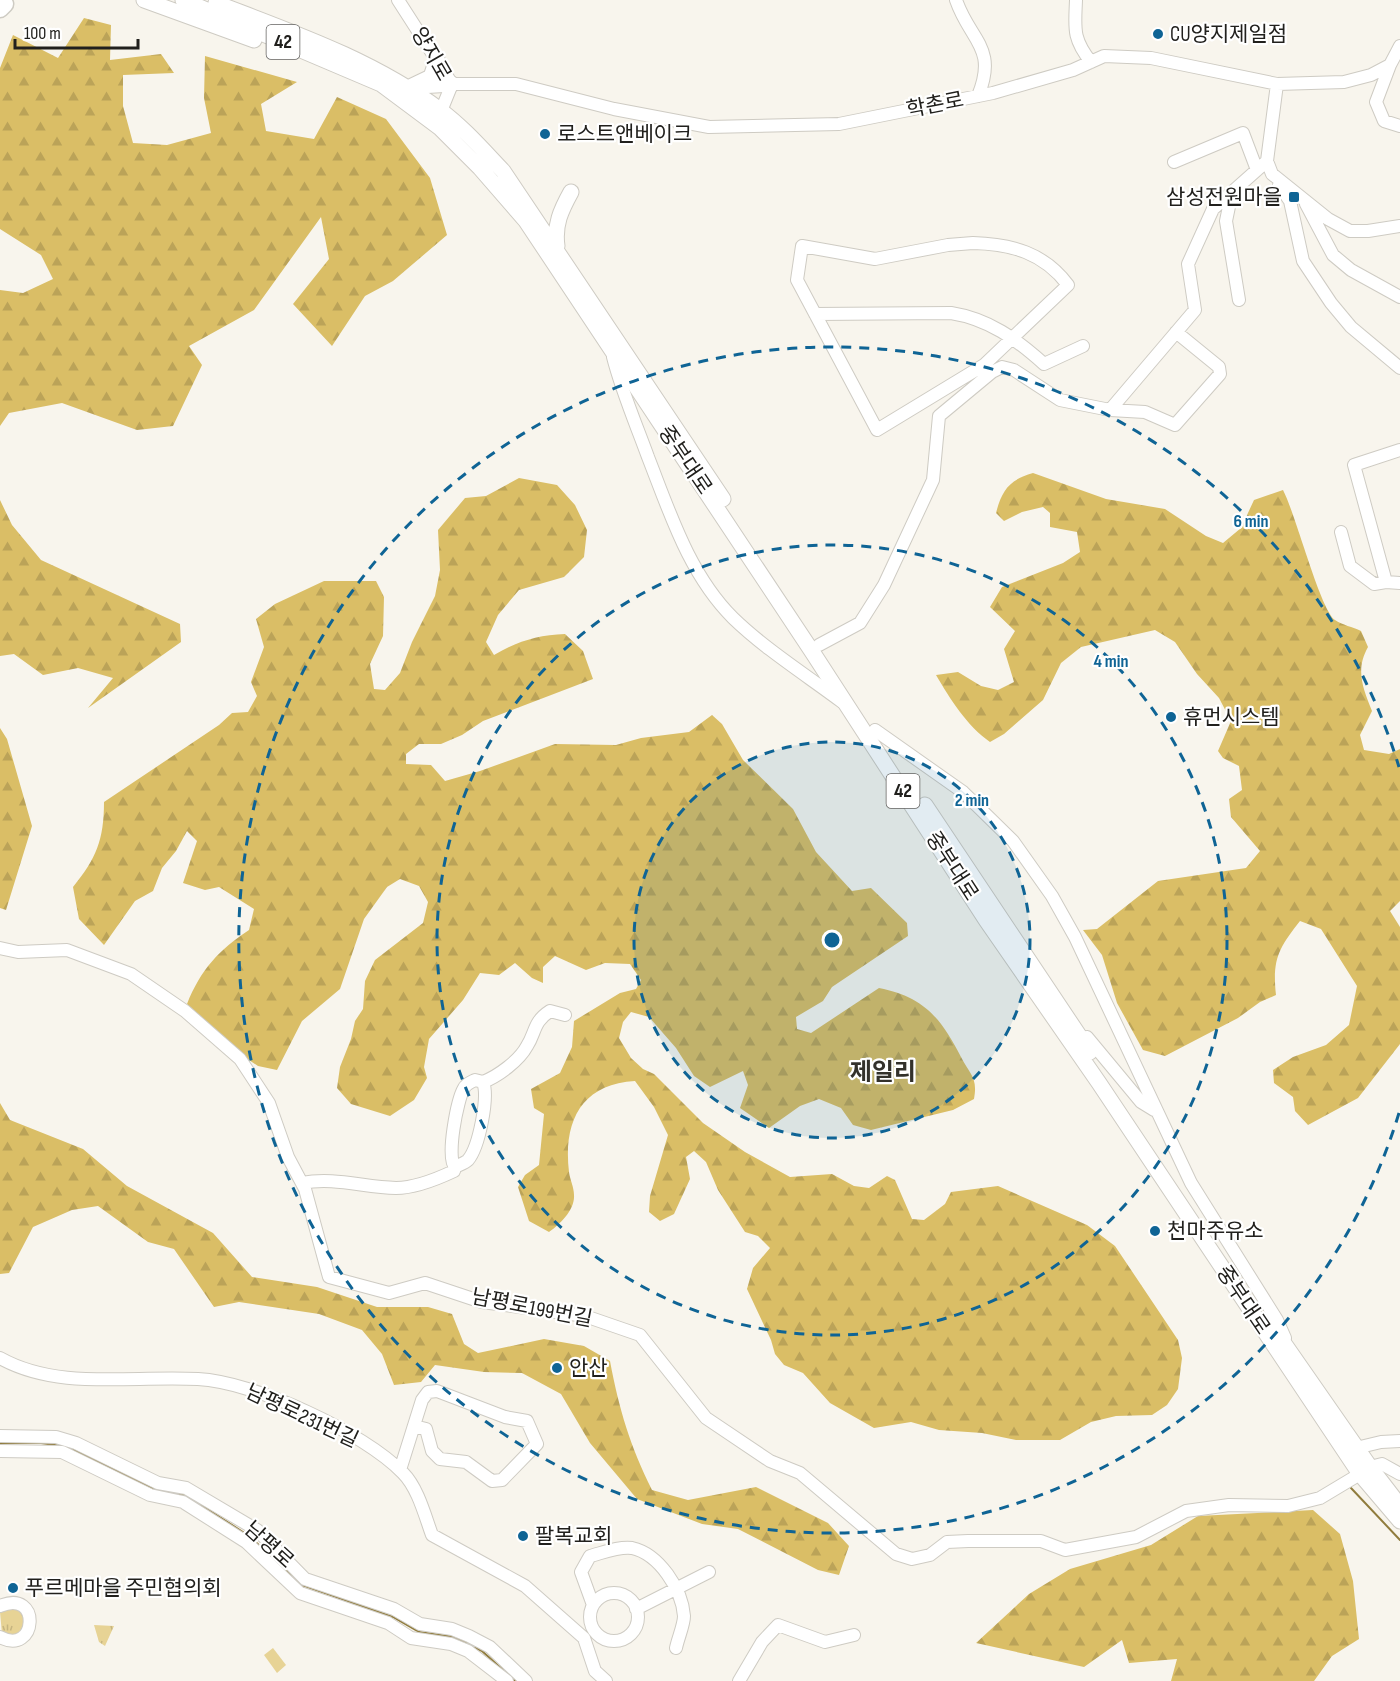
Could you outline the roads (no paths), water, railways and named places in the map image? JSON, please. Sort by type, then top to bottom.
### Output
[{"type":"main road","points":[[144,0],[352,76],[383,79]]},
{"type":"main road","name":"42","points":[[184,0],[383,79]]},
{"type":"main road","name":"42","points":[[208,0],[332,48],[383,79]]},
{"type":"main road","points":[[234,0],[365,54],[383,79]]},
{"type":"main road","points":[[412,87],[431,76],[437,59]]},
{"type":"main road","name":"중부대로","points":[[383,79],[412,87],[441,111],[503,171],[1356,1448],[1365,1471],[1400,1506]]},
{"type":"main road","name":"중부대로","points":[[383,79],[440,128],[488,177],[526,221],[848,706],[986,920],[1400,1521]]},
{"type":"main road","points":[[412,87],[452,84]]},
{"type":"main road","points":[[557,249],[555,234],[558,216],[577,194]]},
{"type":"street","name":"양지로","points":[[398,0],[452,84],[441,111]]},
{"type":"street","points":[[956,0],[986,59],[986,73],[978,96]]},
{"type":"street","points":[[1076,0],[1073,26],[1078,43],[1091,62]]},
{"type":"street","points":[[1400,46],[1376,102],[1384,121],[1400,126]]},
{"type":"street","name":"학촌로","points":[[452,84],[516,84],[614,109],[709,127],[839,124],[978,96],[1073,70],[1104,56],[1151,58],[1276,84],[1344,82],[1371,75],[1390,65]]},
{"type":"street","points":[[1276,84],[1267,162],[1290,201],[1303,261],[1331,303],[1351,327],[1400,368]]},
{"type":"street","points":[[1174,162],[1243,133],[1257,170]]},
{"type":"street","points":[[1110,411],[1195,309],[1188,264],[1213,209],[1267,162]]},
{"type":"street","points":[[1272,174],[1339,226],[1350,231],[1400,226]]},
{"type":"street","points":[[1232,192],[1226,221],[1239,300]]},
{"type":"street","points":[[1305,200],[1333,255],[1351,270],[1400,297]]},
{"type":"street","points":[[1000,243],[1030,252],[1055,268],[1068,285],[1014,337],[984,365],[949,389],[877,430],[797,280],[802,246],[875,259],[948,245],[1000,243]]},
{"type":"street","points":[[815,314],[951,313],[972,316],[1014,337],[1044,364],[1083,346]]},
{"type":"street","points":[[819,645],[860,623],[884,585],[933,480],[939,416],[957,399],[993,372],[1002,368],[1014,370],[1060,400],[1110,411],[1145,412],[1175,425],[1220,374],[1219,367],[1176,332]]},
{"type":"street","points":[[611,351],[625,396],[682,543],[702,580],[733,618],[848,706]]},
{"type":"street","points":[[949,389],[957,399]]},
{"type":"street","points":[[1386,582],[1354,465],[1400,450]]},
{"type":"street","points":[[1341,532],[1350,566],[1374,584],[1400,583]]},
{"type":"street","points":[[875,730],[963,792],[1013,841],[1052,896],[1075,937],[1155,1111],[1191,1183],[1277,1320],[1292,1354]]},
{"type":"street","name":"남평로199번길","points":[[0,948],[18,952],[67,950],[131,974],[185,1011],[240,1059],[269,1103],[288,1157],[302,1183],[329,1277],[389,1293],[425,1283],[482,1302],[585,1316],[640,1335],[706,1418],[770,1461],[800,1473],[896,1554],[912,1559],[930,1555],[947,1542],[1041,1541],[1065,1550],[1136,1537],[1186,1511],[1229,1506],[1288,1506],[1320,1498],[1365,1471]]},
{"type":"street","points":[[455,1167],[452,1161],[452,1145],[459,1102],[467,1084],[475,1080],[483,1082],[499,1073],[526,1048],[542,1016],[550,1011],[565,1015]]},
{"type":"street","points":[[1067,1018],[1084,1032],[1141,1102],[1155,1111]]},
{"type":"street","points":[[302,1183],[320,1180],[343,1181],[396,1188],[438,1178],[454,1171],[455,1167],[467,1160],[476,1144],[485,1095],[483,1082]]},
{"type":"street","name":"남평로231번길","points":[[0,1358],[49,1377],[200,1379],[255,1390],[356,1437],[400,1470],[420,1504],[432,1535],[525,1586],[584,1638],[596,1671],[606,1681]]},
{"type":"street","points":[[400,1470],[414,1425],[422,1400],[428,1392],[437,1391],[506,1417],[527,1421],[537,1444],[502,1480],[492,1481],[466,1462],[440,1459],[432,1451],[426,1429],[414,1425]]},
{"type":"street","name":"남평로","points":[[0,1436],[66,1440],[158,1482],[186,1488],[258,1530],[305,1578],[394,1609],[420,1624],[452,1629],[469,1636],[490,1647],[526,1681]]},
{"type":"street","points":[[1356,1448],[1381,1442],[1400,1442]]},
{"type":"street","name":"남평로","points":[[0,1451],[62,1452],[150,1495],[183,1502],[246,1542],[300,1593],[388,1623],[411,1638],[451,1644],[468,1651],[507,1681]]},
{"type":"street","points":[[1365,1471],[1382,1464],[1400,1474]]},
{"type":"street","points":[[593,1605],[581,1572],[590,1556],[630,1548],[644,1553],[656,1562],[676,1588],[684,1616],[676,1648]]},
{"type":"street","points":[[636,1609],[709,1572]]},
{"type":"street","points":[[620,1594],[633,1602],[636,1609],[636,1625],[626,1637],[619,1640],[603,1638],[592,1627],[593,1605],[605,1595],[620,1594]]},
{"type":"street","points":[[0,1606],[8,1602],[21,1605],[29,1613],[31,1620],[30,1628],[22,1638],[14,1641],[0,1637]]},
{"type":"street","points":[[739,1681],[762,1642],[778,1625],[825,1642],[854,1635]]},
{"type":"street","points":[[579,1634],[592,1627]]},
{"type":"waterway","points":[[0,1443],[41,1443],[68,1447],[157,1490],[187,1496],[249,1536],[302,1585],[393,1617],[419,1632],[454,1637],[482,1651],[515,1681]]},
{"type":"waterway","points":[[1351,1488],[1400,1540]]},
{"type":"place","name":"CU양지제일점","points":[[1158,34]]},
{"type":"place","name":"로스트앤베이크","points":[[545,134]]},
{"type":"place","name":"삼성전원마을","points":[[1294,197]]},
{"type":"place","name":"휴먼시스템","points":[[1171,717]]},
{"type":"place","name":"천마주유소","points":[[1155,1231]]},
{"type":"place","name":"안산","points":[[557,1368]]},
{"type":"place","name":"팔복교회","points":[[523,1536]]},
{"type":"place","name":"푸르메마을 주민협의회","points":[[13,1588]]},
{"type":"district","name":"제일리","points":[[883,1072]]}]
